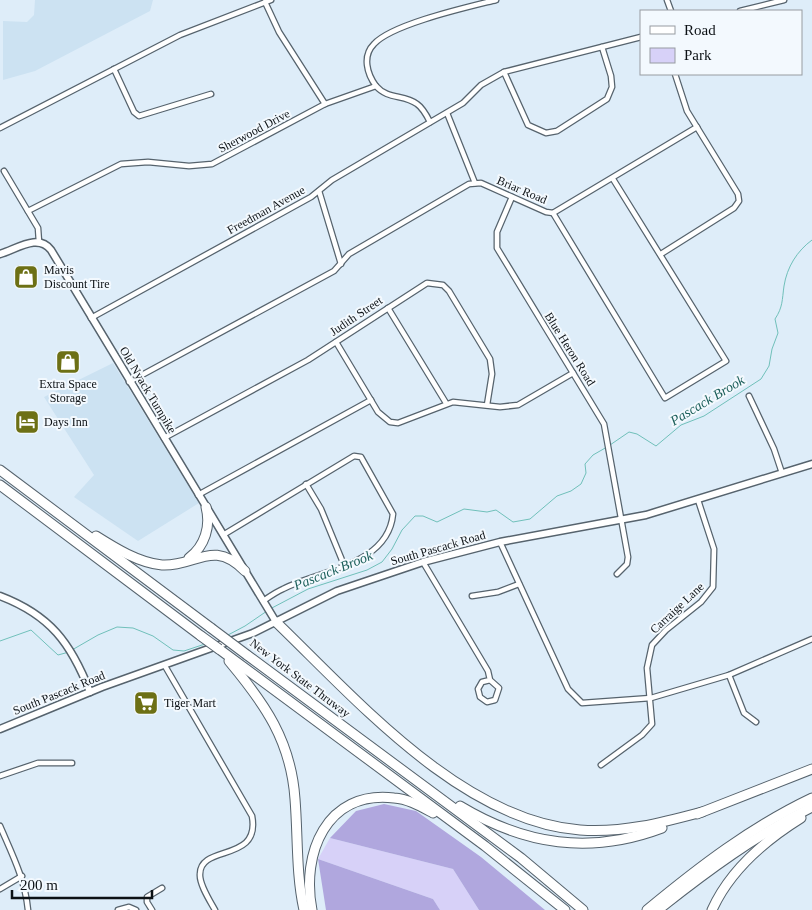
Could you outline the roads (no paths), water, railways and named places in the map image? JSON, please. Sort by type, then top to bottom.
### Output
[{"type":"highway","name":"New York State Thruway","points":[[0,470],[521,858],[583,910]]},
{"type":"highway","name":"New York State Thruway","points":[[0,485],[219,649],[238,667],[454,823],[565,910]]},
{"type":"highway","points":[[28,492],[120,550],[154,563],[176,564],[212,555],[232,561],[245,571]]},
{"type":"highway","points":[[176,564],[192,556],[203,542],[208,525],[206,507]]},
{"type":"highway","points":[[276,622],[409,748],[468,789],[513,813],[563,828],[603,831],[643,827],[702,812]]},
{"type":"highway","points":[[238,667],[267,709],[287,755],[294,789],[304,910]]},
{"type":"highway","points":[[420,783],[502,829],[529,837],[562,842],[586,843],[620,840],[653,831],[812,769]]},
{"type":"highway","points":[[312,910],[309,876],[314,847],[324,828],[344,810],[370,799],[392,797],[413,803],[454,823]]},
{"type":"highway","points":[[647,910],[726,848],[769,820],[812,798]]},
{"type":"highway","points":[[658,910],[730,854],[773,827],[812,807]]},
{"type":"highway","points":[[712,910],[728,883],[747,860],[778,834],[812,812]]},
{"type":"street","points":[[0,128],[180,35],[271,0]]},
{"type":"street","points":[[430,122],[419,104],[408,99],[390,97],[376,86],[367,66],[367,54],[373,44],[382,37],[432,17],[496,0]]},
{"type":"street","points":[[744,10],[784,0]]},
{"type":"street","points":[[265,2],[278,32],[325,104]]},
{"type":"street","name":"Freedman Avenue","points":[[91,318],[319,191],[332,180],[463,103],[481,85],[504,72],[640,37]]},
{"type":"street","points":[[504,72],[528,125],[546,133],[557,130],[607,99],[612,87],[611,76],[602,47]]},
{"type":"street","points":[[114,69],[134,112],[139,116],[211,94]]},
{"type":"street","points":[[661,254],[734,208],[739,201],[738,194],[697,128],[680,95],[675,75]]},
{"type":"street","name":"Sherwood Drive","points":[[28,212],[121,164],[148,162],[189,166],[212,164],[325,104],[376,86]]},
{"type":"street","points":[[129,382],[334,271],[349,254],[475,182],[448,112]]},
{"type":"street","name":"Briar Road","points":[[475,182],[546,212],[553,213],[697,128]]},
{"type":"street","points":[[0,254],[39,242],[38,228],[4,171]]},
{"type":"street","points":[[553,213],[665,398],[726,360],[613,179]]},
{"type":"street","points":[[319,191],[341,264]]},
{"type":"street","name":"Blue Heron Road","points":[[512,197],[497,232],[497,248],[600,416],[608,443],[628,556],[627,564],[617,574]]},
{"type":"street","name":"Old Nyack Turnpike","points":[[39,242],[45,244],[53,252],[129,382],[276,622]]},
{"type":"street","name":"Judith Street","points":[[164,438],[308,360],[427,283],[443,285],[449,291],[490,359],[492,374],[487,405]]},
{"type":"street","points":[[388,308],[446,404]]},
{"type":"street","points":[[336,342],[384,418],[398,423],[446,404],[461,402],[510,407],[518,405],[573,373]]},
{"type":"street","points":[[749,396],[774,449],[782,473]]},
{"type":"street","points":[[198,495],[371,400]]},
{"type":"street","points":[[223,534],[358,455],[392,510],[392,520],[378,545],[361,558],[283,588],[264,604]]},
{"type":"street","name":"South Pascack Road","points":[[0,729],[90,692],[165,666],[276,622],[330,594],[423,562],[500,542],[622,520],[698,500],[812,464]]},
{"type":"street","points":[[306,484],[321,509],[344,565]]},
{"type":"street","name":"Carraige Lane","points":[[601,765],[648,730],[652,724],[648,668],[652,645],[701,602],[713,587],[714,549],[698,500]]},
{"type":"street","points":[[500,542],[574,697],[582,703],[651,698],[729,676],[812,639]]},
{"type":"street","points":[[423,562],[488,671],[490,680],[497,684],[500,692],[495,700],[487,702],[480,697],[478,689],[482,682],[490,680]]},
{"type":"street","points":[[472,596],[498,592],[519,584]]},
{"type":"street","points":[[0,596],[36,613],[55,630],[73,653],[90,692]]},
{"type":"street","points":[[165,666],[252,816],[255,828],[250,840],[244,846],[209,860],[202,865],[199,875],[214,910]]},
{"type":"street","points":[[729,676],[744,713],[756,722]]},
{"type":"street","points":[[0,776],[38,763],[72,763]]},
{"type":"street","points":[[0,826],[22,876],[28,910]]},
{"type":"street","points":[[0,889],[22,876]]},
{"type":"street","points":[[152,910],[147,902],[147,897],[162,888]]},
{"type":"street","points":[[118,910],[129,906],[136,910]]},
{"type":"waterway","name":"Pascack Brook","points":[[610,445],[629,432],[637,434],[656,446],[681,425],[704,416],[761,379],[769,366],[772,349],[778,333],[775,319],[781,307],[784,286],[790,266],[797,254],[812,240]]},
{"type":"waterway","name":"Pascack Brook","points":[[270,609],[308,589],[367,570],[382,562],[392,549],[402,530],[415,516],[423,516],[437,522],[464,509],[487,512],[496,510],[513,522],[530,519],[557,496],[571,491],[581,484],[586,473],[585,464],[593,455],[607,447]]},
{"type":"waterway","name":"Pascack Brook","points":[[228,635],[267,611]]},
{"type":"waterway","name":"Pascack Brook","points":[[72,650],[98,635],[117,627],[133,628],[153,636],[173,650],[184,651],[205,644]]},
{"type":"waterway","name":"Pascack Brook","points":[[0,641],[31,630],[58,655],[69,652]]},
{"type":"place","name":"Mavis Discount Tire","points":[[26,277]]},
{"type":"place","name":"Extra Space Storage","points":[[68,362]]},
{"type":"place","name":"Days Inn","points":[[27,422]]},
{"type":"place","name":"Tiger Mart","points":[[146,703]]}]
